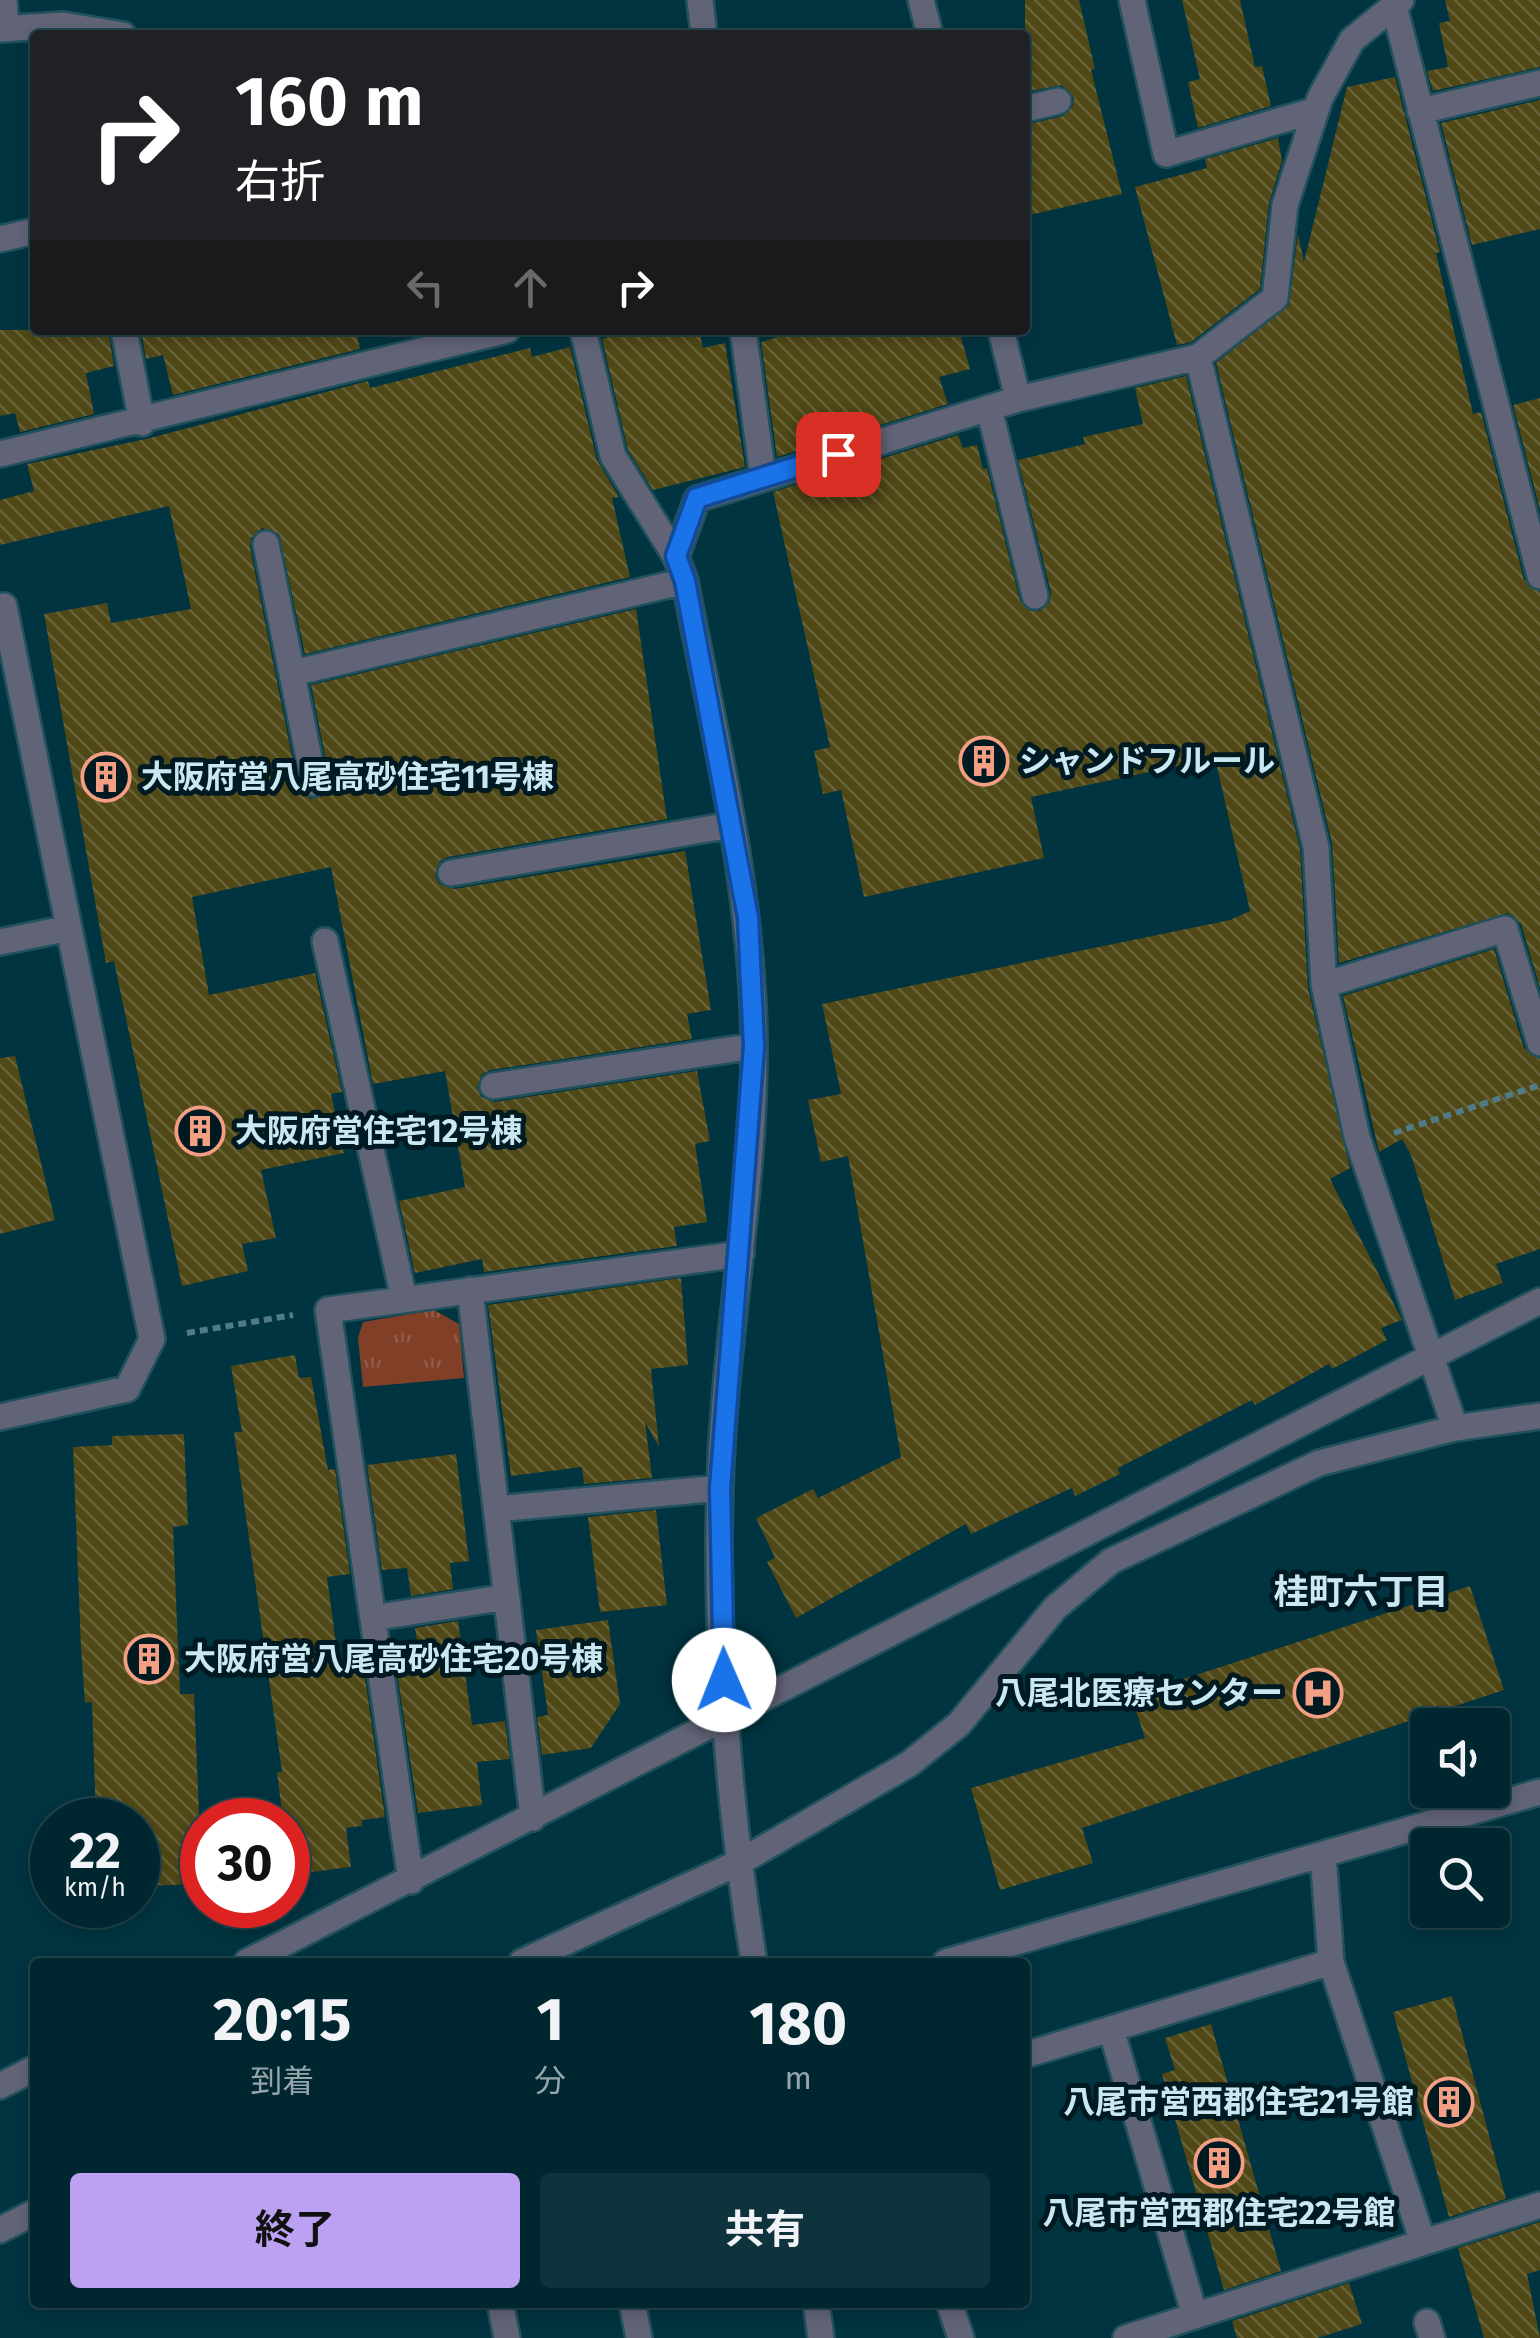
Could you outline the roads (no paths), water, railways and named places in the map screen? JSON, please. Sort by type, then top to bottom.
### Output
[{"type":"street","points":[[4,0],[3,28],[64,30]]},
{"type":"street","points":[[700,0],[703,30]]},
{"type":"street","points":[[921,0],[929,30]]},
{"type":"street","points":[[1132,0],[1166,154],[1316,110]]},
{"type":"street","points":[[676,556],[697,498],[989,408],[1198,357],[1275,298],[1284,205],[1316,110],[1352,40],[1397,3],[1420,111],[1540,576]]},
{"type":"street","points":[[1420,111],[1540,84]]},
{"type":"street","points":[[1030,107],[1058,101]]},
{"type":"street","points":[[0,240],[30,232]]},
{"type":"street","points":[[125,335],[142,422]]},
{"type":"street","points":[[0,454],[487,335]]},
{"type":"street","points":[[584,335],[613,456],[676,556],[685,581],[748,918],[754,1046],[720,1488],[726,1719],[738,1864],[753,1958]]},
{"type":"street","points":[[744,335],[762,477]]},
{"type":"street","points":[[1002,335],[1018,400]]},
{"type":"street","points":[[1198,357],[1316,848],[1324,986],[1359,1144],[1455,1428]]},
{"type":"street","points":[[989,408],[1035,596]]},
{"type":"street","points":[[266,544],[314,783]]},
{"type":"street","points":[[292,672],[685,581]]},
{"type":"street","points":[[0,1417],[127,1390],[152,1339],[4,606]]},
{"type":"street","points":[[450,873],[731,825]]},
{"type":"street","points":[[0,942],[69,928]]},
{"type":"street","points":[[1324,986],[1505,930],[1540,1043]]},
{"type":"street","points":[[325,941],[404,1300]]},
{"type":"street","points":[[494,1086],[754,1046]]},
{"type":"street","points":[[411,1881],[328,1310],[741,1254]]},
{"type":"street","points":[[470,1290],[533,1818]]},
{"type":"street","points":[[255,1958],[1540,1300]]},
{"type":"street","points":[[540,1958],[566,1952],[738,1864],[909,1764],[959,1724],[1054,1608],[1111,1560],[1318,1464],[1455,1428],[1540,1416]]},
{"type":"street","points":[[496,1509],[720,1488]]},
{"type":"street","points":[[373,1618],[507,1597]]},
{"type":"street","points":[[960,1958],[1540,1792]]},
{"type":"street","points":[[1323,1854],[1331,1962],[1423,2242]]},
{"type":"street","points":[[1030,2053],[1331,1962]]},
{"type":"street","points":[[1111,2029],[1195,2316]]},
{"type":"street","points":[[0,2086],[30,2071]]},
{"type":"street","points":[[1126,2338],[1540,2205]]},
{"type":"street","points":[[0,2230],[30,2215]]},
{"type":"street","points":[[501,2308],[507,2338]]},
{"type":"street","points":[[633,2308],[639,2338]]},
{"type":"street","points":[[817,2308],[821,2338]]},
{"type":"street","points":[[950,2308],[961,2338]]},
{"type":"place","name":"シャンドフルール","points":[[984,761]]},
{"type":"place","name":"大阪府営八尾高砂住宅11号棟","points":[[106,777]]},
{"type":"place","name":"大阪府営住宅12号棟","points":[[200,1131]]},
{"type":"place","name":"大阪府営八尾高砂住宅20号棟","points":[[149,1659]]},
{"type":"place","name":"八尾北医療センター","points":[[1318,1693]]},
{"type":"place","name":"八尾市営西郡住宅21号館","points":[[1449,2102]]},
{"type":"place","name":"八尾市営西郡住宅22号館","points":[[1219,2163]]},
{"type":"district","name":"桂町六丁目","points":[[1361,1592]]}]
